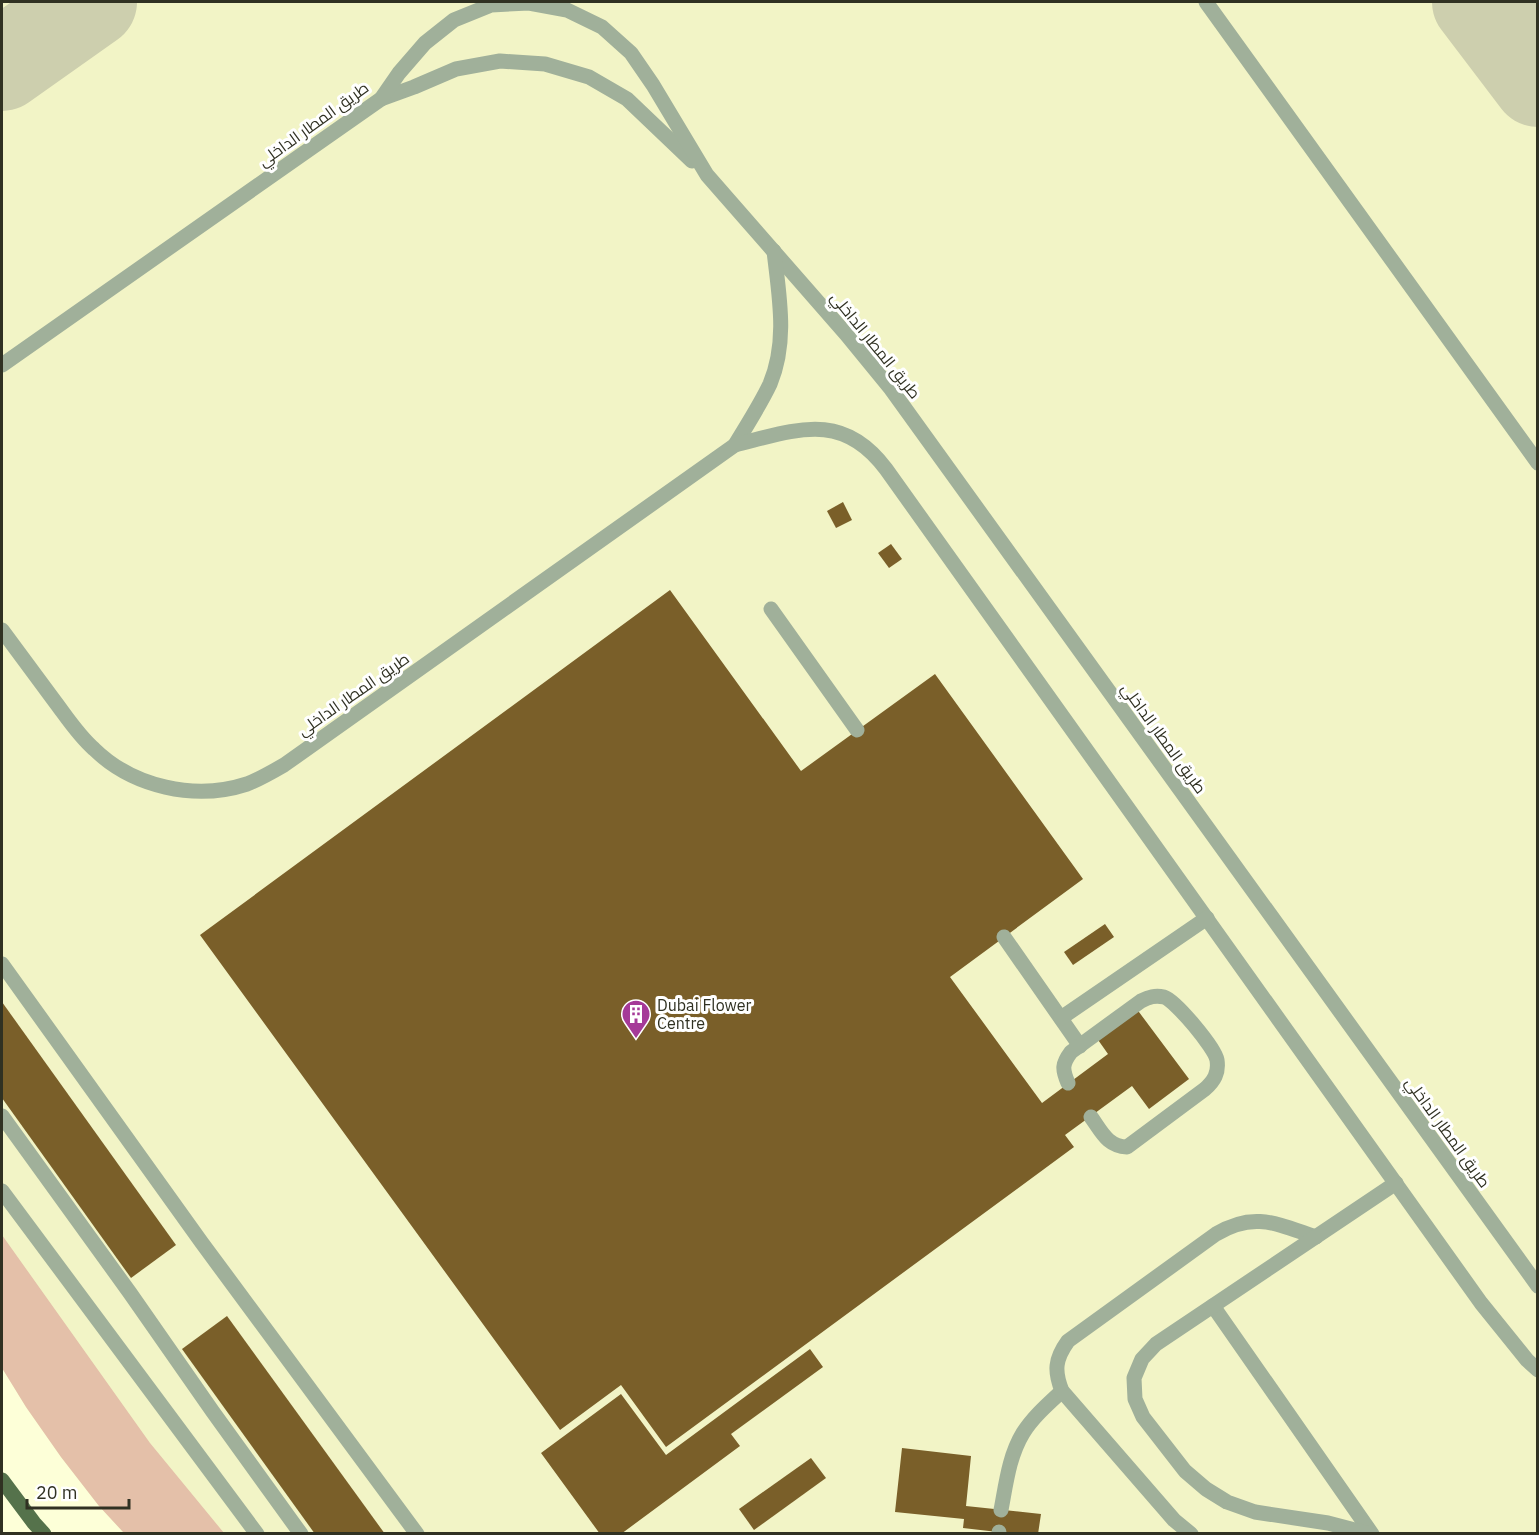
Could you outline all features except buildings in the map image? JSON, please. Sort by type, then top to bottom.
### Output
[{"type":"main road","points":[[2,1480],[44,1533]]},
{"type":"lane","points":[[454,20],[479,2]]},
{"type":"lane","points":[[1206,2],[1538,463]]},
{"type":"lane","name":"طريق المطار الداخلي","points":[[2,365],[381,99],[399,73],[425,43],[454,20],[491,5],[529,3],[567,10],[602,27],[631,52],[707,175],[891,389],[1538,1286]]},
{"type":"lane","points":[[381,99],[456,69],[500,61],[545,64],[589,77],[627,99],[707,175]]},
{"type":"lane","points":[[735,445],[770,384],[778,361],[781,312],[774,251]]},
{"type":"lane","points":[[735,445],[810,428],[846,434],[862,442],[876,454],[1481,1303],[1527,1360],[1538,1370]]},
{"type":"lane","name":"طريق المطار الداخلي","points":[[2,630],[78,732],[94,750],[116,767],[140,780],[168,788],[211,791],[246,784],[284,765],[735,445]]},
{"type":"lane","points":[[771,609],[857,730]]},
{"type":"lane","points":[[1060,1018],[1208,918]]},
{"type":"lane","points":[[1004,937],[1080,1046]]},
{"type":"lane","points":[[2,963],[202,1242],[417,1533]]},
{"type":"lane","points":[[1068,1083],[1063,1073],[1064,1062],[1071,1052],[1151,996],[1161,996],[1170,1000],[1212,1047],[1217,1058],[1218,1070],[1214,1081],[1128,1147],[1112,1144],[1091,1117]]},
{"type":"lane","points":[[2,1116],[301,1533]]},
{"type":"lane","points":[[1371,1533],[1328,1523],[1255,1512],[1227,1502],[1206,1489],[1185,1471],[1143,1417],[1135,1398],[1134,1378],[1142,1359],[1156,1344],[1396,1183]]},
{"type":"lane","points":[[2,1191],[257,1533]]},
{"type":"lane","points":[[1191,1533],[1174,1520],[1062,1391],[1057,1380],[1056,1365],[1060,1352],[1068,1341],[1216,1234],[1236,1224],[1258,1220],[1273,1222],[1316,1237]]},
{"type":"lane","points":[[1212,1306],[1371,1533]]},
{"type":"lane","points":[[1001,1510],[1014,1452],[1023,1433],[1062,1391]]},
{"type":"shaded area","points":[[2,2],[1537,2],[1537,1533],[124,1533],[99,1506],[61,1457],[2,1368]]},
{"type":"shaded area","points":[[2,1235],[150,1443],[224,1533],[124,1533],[99,1506],[61,1457],[2,1368]]},
{"type":"taxiway","points":[[2,65],[91,2]]},
{"type":"taxiway","points":[[1478,2],[1538,81]]},
{"type":"place","name":"Dubai Flower Centre","points":[[636,1040]]}]
